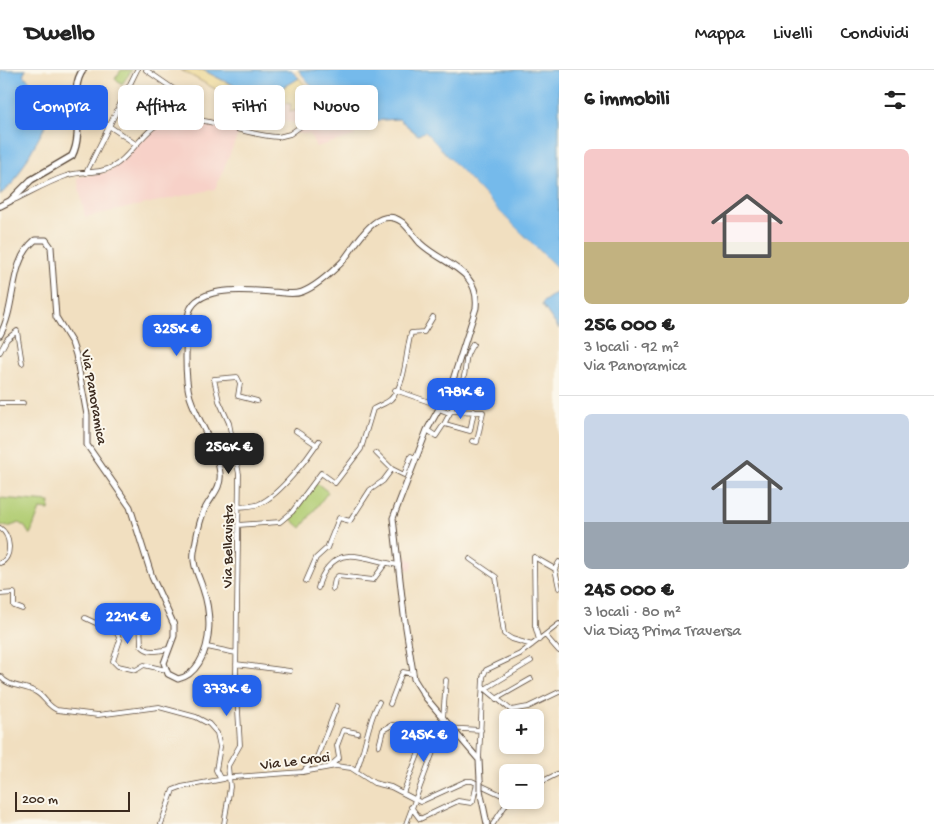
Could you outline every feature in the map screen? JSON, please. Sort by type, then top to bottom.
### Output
[{"type":"main road","points":[[77,85],[77,79],[83,70]]},
{"type":"main road","points":[[0,206],[10,201],[31,180],[72,156],[76,150],[78,130]]},
{"type":"street","points":[[86,173],[137,70]]},
{"type":"street","points":[[146,70],[168,85]]},
{"type":"street","points":[[10,201],[68,175],[106,170],[114,167],[137,145],[145,134],[170,119],[193,119],[278,137],[290,134],[296,130]]},
{"type":"street","points":[[109,126],[137,145]]},
{"type":"street","points":[[85,618],[117,633],[120,640],[112,661],[118,666],[136,670],[144,665],[166,670],[172,677],[183,678],[196,668],[207,647],[209,632],[204,591],[196,570],[194,552],[203,512],[217,492],[220,476],[189,395],[188,316],[193,304],[200,296],[216,292],[258,291],[288,294],[303,292],[341,262],[370,225],[378,220],[389,217],[401,222],[428,249],[465,275],[473,283],[477,295],[476,308],[453,379],[427,430],[393,518],[413,674],[426,698],[479,760]]},
{"type":"street","name":"Via Panoramica","points":[[0,334],[8,319],[20,258],[35,240],[46,240],[51,247],[56,317],[72,343],[76,355],[88,415],[88,445],[130,507],[152,577],[174,625],[174,636],[164,662],[166,670]]},
{"type":"street","points":[[238,525],[280,522],[292,512],[321,473],[335,483],[361,449],[373,409],[391,398],[405,369],[411,333],[424,332],[433,317]]},
{"type":"street","points":[[0,352],[7,340],[17,331],[22,363]]},
{"type":"street","points":[[0,334],[7,340]]},
{"type":"street","points":[[427,430],[436,436],[445,424],[463,380],[465,358],[474,344]]},
{"type":"street","name":"Via Bellavista","points":[[224,824],[230,787],[228,766],[240,744],[236,664],[238,463],[229,422],[218,401],[214,379],[237,376],[240,382],[238,396],[258,401]]},
{"type":"street","points":[[395,390],[449,412],[482,412],[477,442],[472,441]]},
{"type":"street","points":[[0,403],[23,403]]},
{"type":"street","points":[[445,424],[470,432],[474,411]]},
{"type":"street","points":[[238,506],[262,503],[306,461],[318,443],[296,431]]},
{"type":"street","points":[[376,453],[392,469],[404,475],[411,456],[416,458]]},
{"type":"street","points":[[306,581],[316,558],[328,548],[340,518],[350,522],[370,490],[383,481],[392,469]]},
{"type":"street","points":[[0,528],[7,536],[8,556],[0,563]]},
{"type":"street","points":[[318,588],[320,579],[327,568],[335,561],[349,555],[385,564],[399,565]]},
{"type":"street","points":[[539,640],[535,626],[534,557],[555,569]]},
{"type":"street","points":[[470,559],[496,577],[504,634],[512,639],[532,645]]},
{"type":"street","points":[[559,562],[555,569],[559,588]]},
{"type":"street","points":[[333,589],[335,579],[338,576],[373,580],[385,564]]},
{"type":"street","points":[[0,594],[14,593],[14,606],[22,609]]},
{"type":"street","points":[[140,619],[140,645],[144,649],[153,652],[168,649]]},
{"type":"street","points":[[411,807],[420,818],[458,802],[471,803],[473,801],[478,781],[486,670],[520,654],[557,628],[559,624]]},
{"type":"street","points":[[545,635],[559,651]]},
{"type":"street","points":[[207,647],[236,653]]},
{"type":"street","points":[[484,688],[531,661]]},
{"type":"street","points":[[236,664],[290,671]]},
{"type":"street","points":[[390,704],[403,672],[413,674]]},
{"type":"street","points":[[0,676],[14,686],[37,692],[51,708],[56,710],[98,715],[159,706],[196,716],[209,724],[216,733],[220,747],[217,775],[220,778],[228,778]]},
{"type":"street","points":[[443,718],[446,680]]},
{"type":"street","points":[[496,699],[531,680]]},
{"type":"street","points":[[484,688],[507,709],[519,710],[559,692]]},
{"type":"street","points":[[356,771],[364,753],[370,724],[380,702]]},
{"type":"street","points":[[303,772],[317,757],[337,706]]},
{"type":"street","points":[[379,746],[386,727],[481,730]]},
{"type":"street","points":[[403,793],[432,727]]},
{"type":"street","points":[[406,824],[432,752],[432,727]]},
{"type":"street","points":[[329,767],[339,758],[337,746],[342,730],[358,734]]},
{"type":"street","name":"Via Le Croci","points":[[161,824],[173,790],[181,787],[228,778],[303,772],[336,766],[356,771],[374,783],[403,793],[415,801]]},
{"type":"street","points":[[544,780],[559,773]]},
{"type":"street","points":[[415,801],[427,800],[466,781],[478,781],[499,794]]},
{"type":"street","points":[[478,781],[486,824]]},
{"type":"street","points":[[493,824],[502,809]]},
{"type":"shaded area","points":[[285,104],[292,105],[291,112],[295,111],[295,123],[285,121]]},
{"type":"shaded area","points":[[204,122],[214,124],[214,130],[240,130],[215,189],[85,217],[77,177],[104,173],[112,169],[145,137],[155,130],[204,130]]},
{"type":"shaded area","points":[[297,130],[353,130],[354,136],[316,147],[310,134],[294,133]]},
{"type":"shaded area","points":[[399,552],[414,562],[411,570],[401,568]]},
{"type":"green space","points":[[121,70],[132,70],[122,84],[115,79]]},
{"type":"green space","points":[[317,483],[328,492],[301,528],[290,518]]},
{"type":"green space","points":[[0,498],[50,502],[49,510],[40,509],[30,535],[25,527],[19,523],[8,527],[0,525]]},
{"type":"sand","points":[[181,70],[203,70],[234,85],[214,85],[214,88]]},
{"type":"sand","points":[[299,78],[305,85],[295,85],[295,111],[290,112],[291,104],[285,103],[285,85]]},
{"type":"water","points":[[0,70],[26,70],[23,75],[34,85],[15,85],[15,130],[43,130],[14,182],[0,195]]},
{"type":"water","points":[[203,70],[292,70],[299,78],[285,86],[234,85]]},
{"type":"water","points":[[298,70],[559,70],[559,270],[499,211],[425,132],[418,135],[399,119],[378,120],[378,85],[310,85]]},
{"type":"water","points":[[559,291],[559,329],[542,305],[543,302]]},
{"type":"pier","points":[[292,70],[298,70],[310,85],[306,85]]},
{"type":"pier","points":[[425,132],[499,211],[559,270],[559,273],[497,213],[428,137],[421,134]]}]
